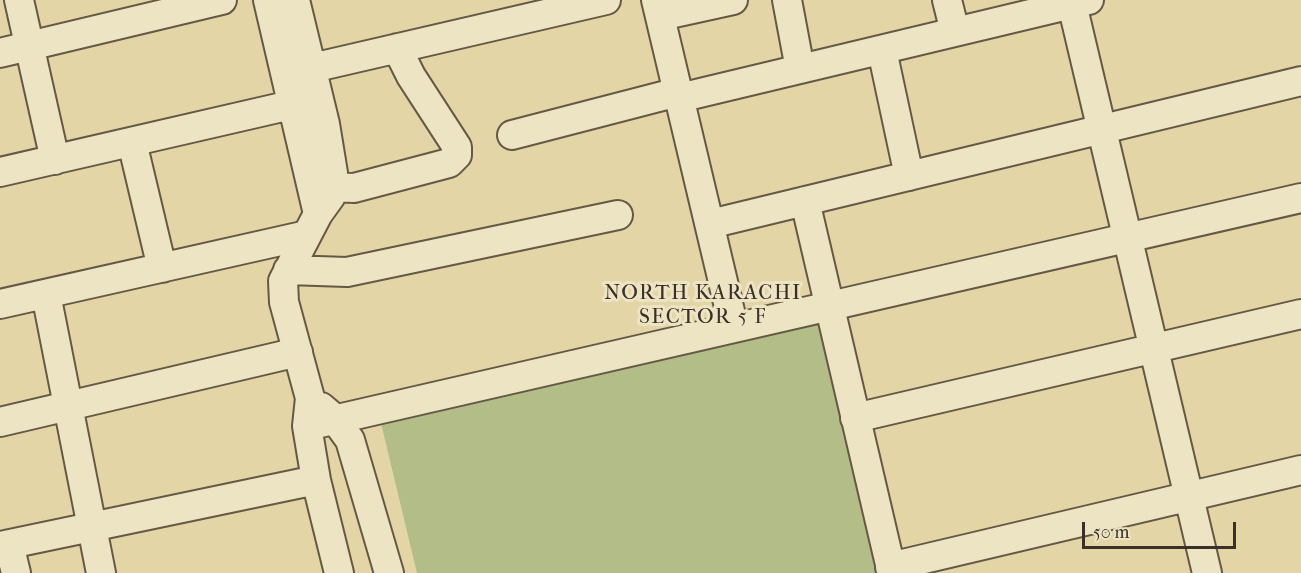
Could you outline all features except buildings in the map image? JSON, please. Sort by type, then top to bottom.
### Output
[{"type":"street","points":[[19,0],[55,160]]},
{"type":"street","points":[[0,53],[222,0]]},
{"type":"street","points":[[268,0],[291,105],[313,224]]},
{"type":"street","points":[[295,0],[312,68],[333,173],[331,196],[313,224],[283,281],[284,302],[310,398],[320,422],[316,480],[339,573]]},
{"type":"street","points":[[312,68],[606,0]]},
{"type":"street","points":[[733,0],[658,8],[734,328]]},
{"type":"street","points":[[786,0],[800,69]]},
{"type":"street","points":[[947,0],[955,32]]},
{"type":"street","points":[[512,135],[1082,2],[1102,130],[1207,573]]},
{"type":"street","points":[[331,187],[354,188],[448,163],[457,155],[457,147],[411,76],[397,48]]},
{"type":"street","points":[[882,50],[909,176]]},
{"type":"street","points":[[710,224],[1301,81]]},
{"type":"street","points":[[0,172],[291,105]]},
{"type":"street","points":[[132,142],[162,268]]},
{"type":"street","points":[[320,422],[1301,198]]},
{"type":"street","points":[[805,201],[891,570],[1301,470]]},
{"type":"street","points":[[288,270],[347,272],[618,214]]},
{"type":"street","points":[[0,304],[162,268],[313,224]]},
{"type":"street","points":[[46,294],[101,573]]},
{"type":"street","points":[[855,418],[1301,314]]},
{"type":"street","points":[[0,422],[298,352]]},
{"type":"street","points":[[320,422],[350,440],[389,573]]},
{"type":"street","points":[[16,573],[4,545],[316,480]]},
{"type":"green space","points":[[821,322],[881,573],[417,573],[381,423]]},
{"type":"district","name":"NORTH KARACHI SECTOR 5 F","points":[[703,306]]}]
